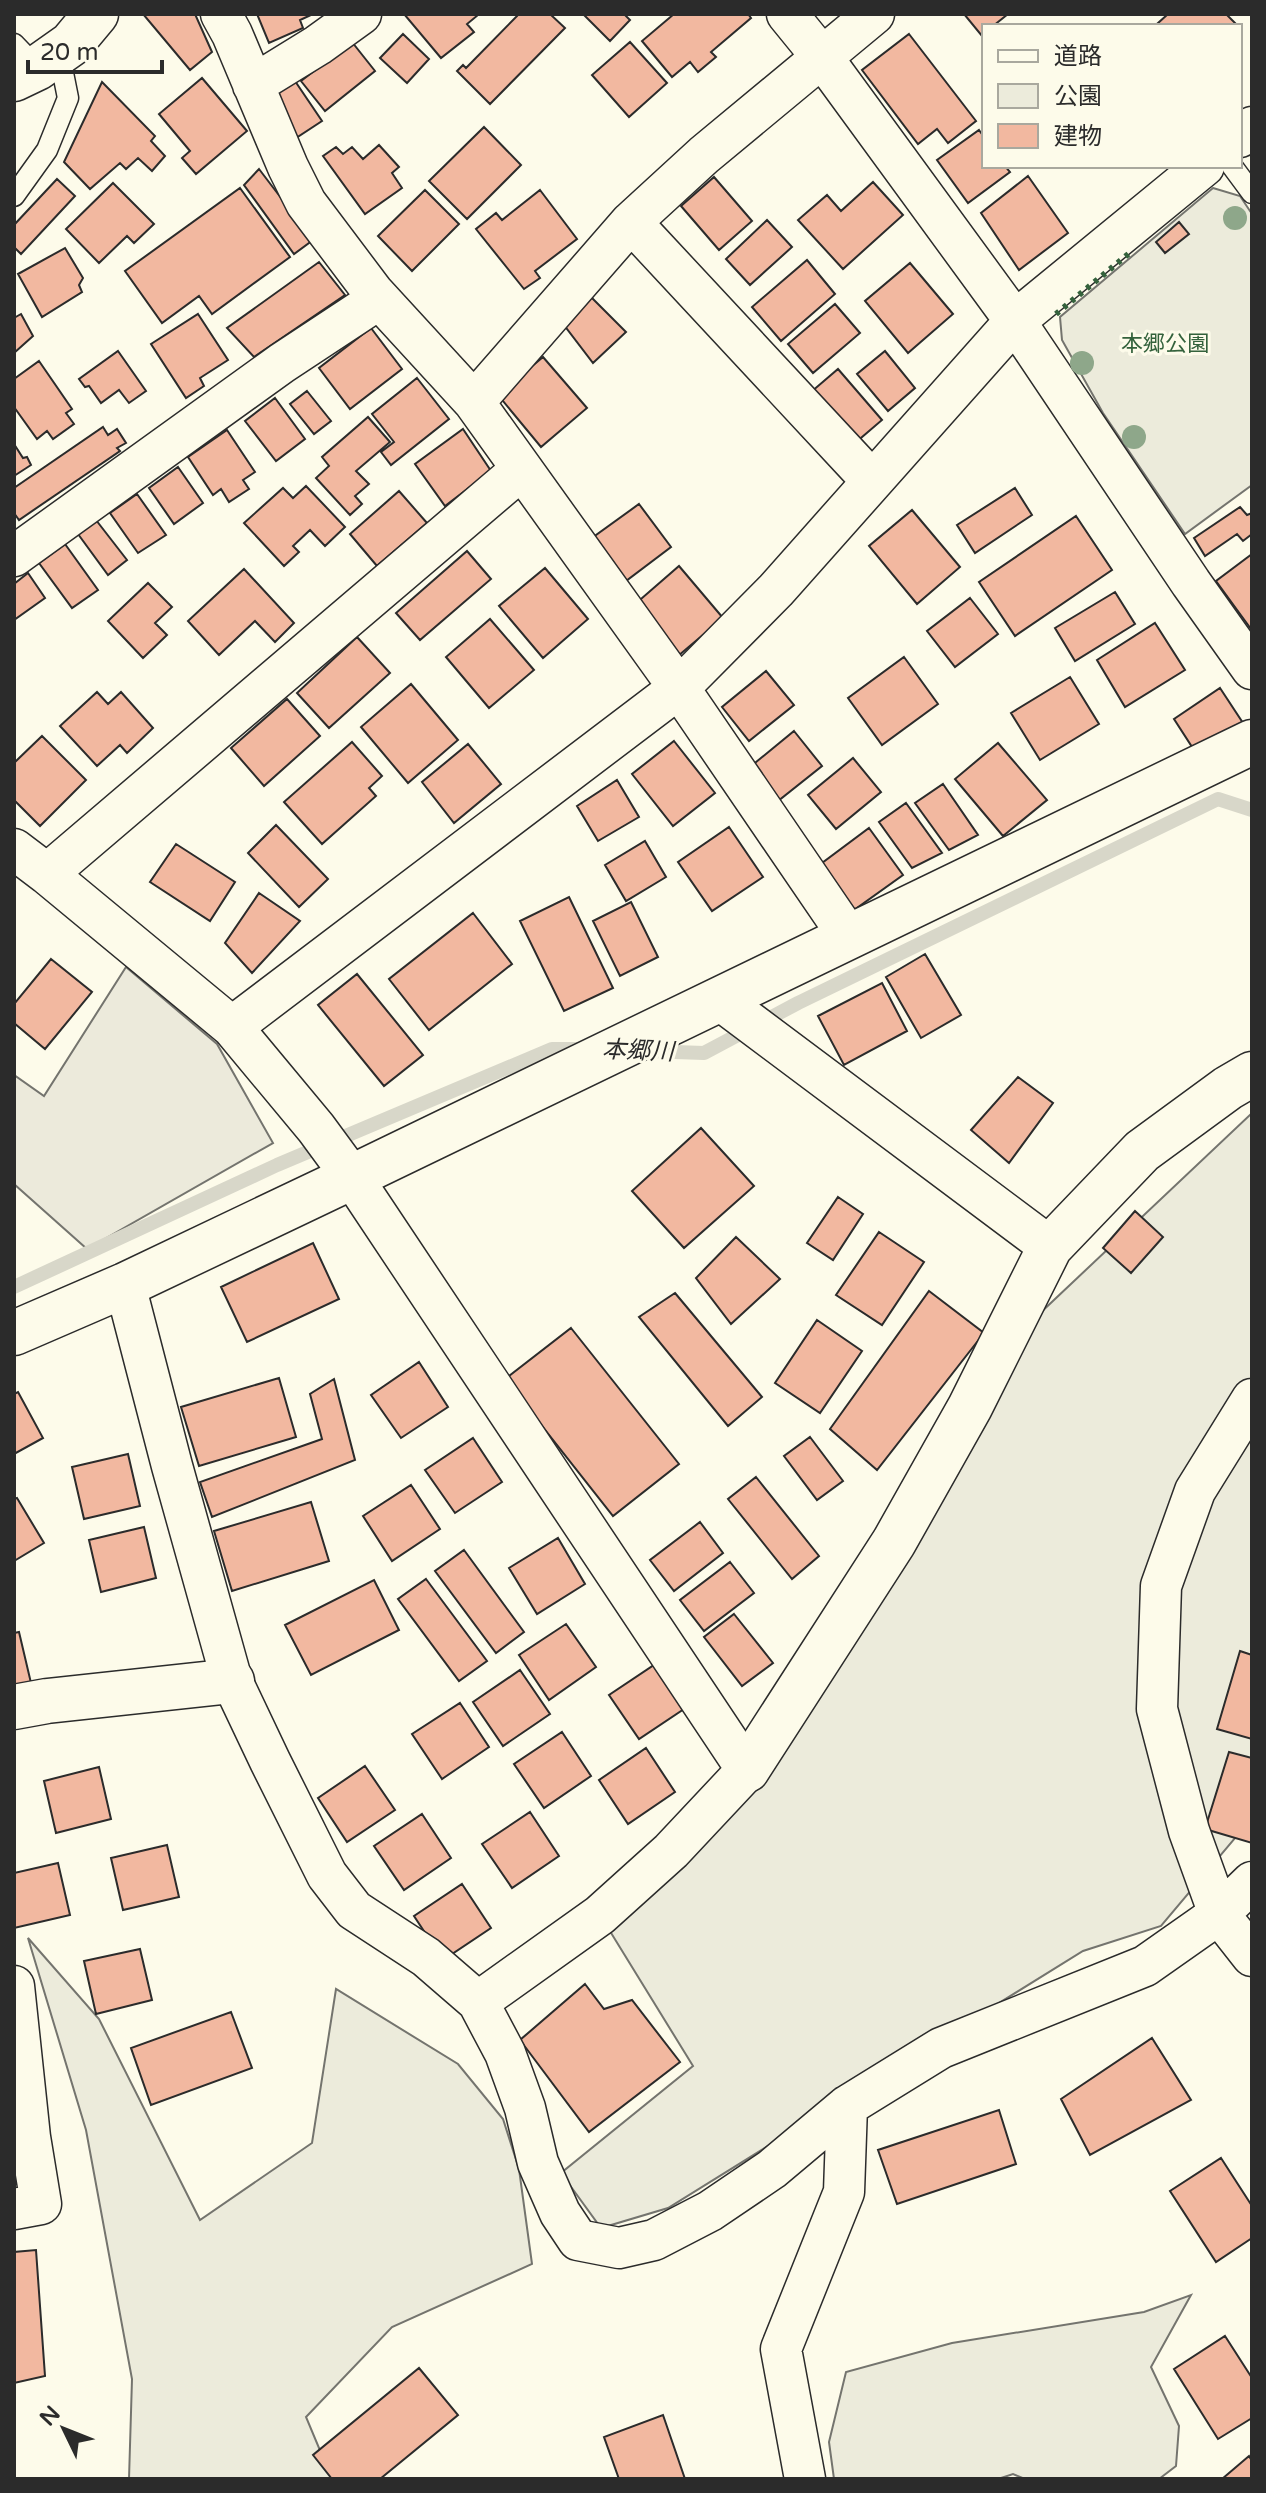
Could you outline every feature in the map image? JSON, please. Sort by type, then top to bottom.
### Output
[{"type":"main road","points":[[31,61],[71,44],[96,14]]},
{"type":"main road","points":[[14,1333],[125,1285],[349,1172],[661,1028],[724,1004],[849,937],[1252,742]]},
{"type":"main road","points":[[747,1770],[894,1542],[970,1407],[1050,1247],[1142,1151],[1252,1074]]},
{"type":"main road","points":[[14,1707],[232,1681]]},
{"type":"street","points":[[221,14],[306,203],[379,299],[474,402],[679,688],[849,937]]},
{"type":"street","points":[[253,85],[361,14]]},
{"type":"street","points":[[787,14],[822,57],[1015,321],[1252,669]]},
{"type":"street","points":[[474,402],[631,222],[704,155],[874,14]]},
{"type":"street","points":[[232,1027],[679,688],[776,590],[1015,321],[1202,168]]},
{"type":"street","points":[[631,222],[872,481]]},
{"type":"street","points":[[14,556],[282,363],[379,299]]},
{"type":"street","points":[[47,874],[522,469]]},
{"type":"street","points":[[14,849],[232,1027],[316,1128],[349,1172],[747,1770],[671,1851],[600,1915],[478,2002]]},
{"type":"street","points":[[724,1004],[1050,1247]]},
{"type":"street","points":[[125,1285],[232,1681],[327,1875],[354,1910],[426,1957],[478,2002],[505,2053],[525,2108],[538,2163],[560,2213],[578,2240],[619,2248],[654,2240],[710,2211],[772,2169],[847,2106],[941,2048],[1145,1966],[1219,1914],[1252,1882]]},
{"type":"street","points":[[1252,1399],[1195,1491],[1161,1586],[1157,1709],[1189,1831],[1219,1914],[1252,1956]]},
{"type":"street","points":[[14,1986],[30,2137],[41,2204],[14,2209]]},
{"type":"street","points":[[805,2479],[781,2349],[844,2192],[847,2106]]},
{"type":"lane","points":[[14,196],[47,150],[68,98],[31,61]]},
{"type":"lane","points":[[1233,168],[1252,193]]},
{"type":"green space","name":"本郷公園","points":[[1213,188],[1240,196],[1252,214],[1252,485],[1185,534],[1103,413],[1062,340],[1060,317]]},
{"type":"green space","points":[[1252,1113],[1252,1818],[1161,1926],[1083,1951],[668,2208],[601,2228],[561,2173],[693,2066],[600,1915],[661,1860],[1036,1317]]},
{"type":"green space","points":[[28,1938],[99,2019],[200,2220],[312,2143],[336,1989],[458,2064],[503,2119],[519,2169],[532,2264],[392,2327],[306,2417],[332,2479],[129,2479],[132,2379],[86,2130]]},
{"type":"green space","points":[[1191,2295],[1151,2367],[1179,2426],[1176,2466],[1159,2479],[1025,2479],[1013,2474],[998,2479],[834,2479],[829,2442],[846,2372],[952,2343],[1144,2312]]},
{"type":"shaded area","points":[[126,967],[217,1044],[273,1143],[87,1249],[14,1184],[14,1075],[44,1096]]},
{"type":"building","points":[[143,14],[195,14],[212,52],[190,70]]},
{"type":"building","points":[[257,14],[313,14],[300,20],[303,28],[269,43]]},
{"type":"building","points":[[404,14],[478,15],[467,24],[474,32],[441,58]]},
{"type":"building","points":[[516,14],[550,14],[565,28],[490,104],[457,71],[463,65],[466,68]]},
{"type":"building","points":[[583,14],[624,14],[630,20],[610,41]]},
{"type":"building","points":[[674,14],[748,14],[751,18],[711,52],[716,57],[698,72],[690,62],[672,77],[642,41]]},
{"type":"building","points":[[964,14],[1008,14],[996,24],[982,24],[982,36]]},
{"type":"building","points":[[1168,14],[1226,14],[1236,24],[1157,24]]},
{"type":"building","points":[[403,34],[429,59],[407,83],[380,58]]},
{"type":"building","points":[[909,34],[976,121],[948,143],[937,129],[918,144],[862,70]]},
{"type":"building","points":[[352,42],[375,71],[325,111],[301,81]]},
{"type":"building","points":[[630,42],[667,83],[629,117],[592,75]]},
{"type":"building","points":[[202,78],[247,131],[196,174],[182,158],[190,151],[159,114]]},
{"type":"building","points":[[295,81],[322,121],[293,140],[272,96]]},
{"type":"building","points":[[102,82],[155,136],[151,141],[165,156],[152,171],[138,158],[126,169],[120,163],[90,189],[64,162]]},
{"type":"building","points":[[484,127],[521,165],[467,219],[429,181]]},
{"type":"building","points":[[979,130],[982,134],[982,168],[1007,168],[1010,172],[968,203],[937,160]]},
{"type":"building","points":[[379,145],[399,167],[392,173],[402,188],[365,214],[323,156],[336,147],[343,154],[352,147],[363,159]]},
{"type":"building","points":[[259,169],[313,240],[294,254],[244,185]]},
{"type":"building","points":[[1028,176],[1068,233],[1019,270],[981,213]]},
{"type":"building","points":[[714,177],[752,221],[719,250],[681,206]]},
{"type":"building","points":[[57,179],[75,196],[21,254],[14,247],[14,225]]},
{"type":"building","points":[[873,182],[903,215],[843,269],[798,220],[827,195],[841,211]]},
{"type":"building","points":[[113,183],[154,224],[134,243],[127,236],[99,263],[66,229]]},
{"type":"building","points":[[240,188],[290,257],[212,314],[199,296],[162,323],[125,271]]},
{"type":"building","points":[[425,190],[459,224],[412,271],[378,236]]},
{"type":"building","points":[[540,190],[577,239],[535,271],[540,278],[524,289],[476,229],[496,213],[502,220]]},
{"type":"building","points":[[767,220],[792,247],[750,285],[726,259]]},
{"type":"building","points":[[1179,222],[1189,234],[1165,253],[1156,242]]},
{"type":"building","points":[[65,248],[83,278],[79,285],[82,292],[42,317],[18,274]]},
{"type":"building","points":[[807,260],[835,294],[781,341],[752,307]]},
{"type":"building","points":[[319,262],[345,295],[254,357],[227,328]]},
{"type":"building","points":[[910,263],[953,314],[908,353],[865,301]]},
{"type":"building","points":[[590,296],[626,332],[593,363],[564,325]]},
{"type":"building","points":[[835,304],[860,333],[813,373],[788,344]]},
{"type":"building","points":[[21,314],[33,336],[14,353],[14,318]]},
{"type":"building","points":[[198,314],[228,360],[200,378],[204,386],[186,398],[151,344]]},
{"type":"building","points":[[371,328],[402,369],[350,409],[319,368]]},
{"type":"building","points":[[118,351],[146,391],[129,403],[119,390],[101,403],[89,386],[85,387],[79,379]]},
{"type":"building","points":[[885,351],[915,388],[888,411],[857,374]]},
{"type":"building","points":[[543,357],[587,408],[541,447],[498,395]]},
{"type":"building","points":[[39,361],[72,409],[66,413],[74,424],[53,439],[47,431],[37,439],[14,407],[14,379]]},
{"type":"building","points":[[838,369],[882,420],[855,443],[811,392]]},
{"type":"building","points":[[417,378],[449,419],[391,465],[381,452],[394,442],[372,414]]},
{"type":"building","points":[[307,391],[331,421],[314,434],[290,404]]},
{"type":"building","points":[[275,398],[305,439],[276,461],[245,421]]},
{"type":"building","points":[[368,417],[390,442],[356,471],[369,484],[355,496],[362,504],[350,515],[316,478],[329,466],[322,457]]},
{"type":"building","points":[[103,427],[108,435],[117,429],[126,443],[117,448],[120,451],[19,520],[14,513],[14,488]]},
{"type":"building","points":[[463,429],[491,471],[445,506],[415,464]]},
{"type":"building","points":[[227,430],[255,472],[243,480],[249,489],[229,502],[221,489],[213,495],[188,457]]},
{"type":"building","points":[[14,444],[31,465],[14,476]]},
{"type":"building","points":[[178,467],[203,503],[174,524],[149,488]]},
{"type":"building","points":[[306,486],[345,527],[325,546],[310,530],[293,546],[299,552],[284,566],[244,523],[283,488],[293,498]]},
{"type":"building","points":[[1015,488],[1032,515],[975,553],[957,525]]},
{"type":"building","points":[[399,491],[427,523],[377,566],[350,534]]},
{"type":"building","points":[[137,494],[166,535],[138,553],[110,513]]},
{"type":"building","points":[[639,504],[671,547],[618,587],[585,543]]},
{"type":"building","points":[[1240,507],[1247,515],[1252,513],[1252,534],[1243,541],[1237,534],[1205,556],[1194,538]]},
{"type":"building","points":[[912,510],[960,567],[917,604],[869,546]]},
{"type":"building","points":[[1076,516],[1112,570],[1015,636],[979,582]]},
{"type":"building","points":[[96,520],[127,560],[108,575],[78,534]]},
{"type":"building","points":[[65,544],[98,590],[72,608],[39,563]]},
{"type":"building","points":[[467,551],[491,579],[420,640],[396,613]]},
{"type":"building","points":[[1252,554],[1252,628],[1251,629],[1216,581]]},
{"type":"building","points":[[679,566],[723,618],[678,656],[634,605]]},
{"type":"building","points":[[545,568],[588,619],[543,658],[499,606]]},
{"type":"building","points":[[244,569],[294,623],[275,642],[255,621],[219,655],[188,621]]},
{"type":"building","points":[[28,573],[45,598],[14,620],[14,584]]},
{"type":"building","points":[[148,583],[172,607],[155,623],[167,635],[143,658],[108,621]]},
{"type":"building","points":[[1115,592],[1135,624],[1075,661],[1055,628]]},
{"type":"building","points":[[970,598],[998,634],[955,667],[927,631]]},
{"type":"building","points":[[490,619],[534,670],[489,708],[446,657]]},
{"type":"building","points":[[1155,623],[1185,670],[1125,707],[1097,660]]},
{"type":"building","points":[[357,637],[390,673],[329,728],[297,693]]},
{"type":"building","points":[[904,657],[938,704],[882,745],[848,698]]},
{"type":"building","points":[[766,671],[794,705],[749,741],[722,707]]},
{"type":"building","points":[[1070,677],[1099,724],[1040,760],[1011,713]]},
{"type":"building","points":[[411,684],[458,740],[408,783],[361,727]]},
{"type":"building","points":[[1220,688],[1243,723],[1196,753],[1174,719]]},
{"type":"building","points":[[97,692],[108,704],[121,692],[153,728],[127,753],[120,745],[97,766],[60,726]]},
{"type":"building","points":[[287,699],[320,736],[264,786],[231,748]]},
{"type":"building","points":[[794,731],[822,766],[778,801],[750,767]]},
{"type":"building","points":[[42,736],[86,780],[40,826],[14,800],[14,763]]},
{"type":"building","points":[[674,741],[715,793],[673,826],[632,774]]},
{"type":"building","points":[[352,742],[382,776],[369,788],[376,796],[322,844],[284,802]]},
{"type":"building","points":[[998,743],[1047,800],[1003,836],[955,779]]},
{"type":"building","points":[[468,744],[501,784],[454,823],[422,782]]},
{"type":"building","points":[[853,758],[881,792],[836,829],[808,795]]},
{"type":"building","points":[[617,780],[639,817],[598,841],[577,806]]},
{"type":"building","points":[[943,784],[978,835],[949,850],[915,803]]},
{"type":"building","points":[[906,803],[942,853],[912,868],[879,822]]},
{"type":"building","points":[[276,825],[328,879],[299,907],[248,853]]},
{"type":"building","points":[[729,827],[763,877],[712,911],[678,862]]},
{"type":"building","points":[[869,828],[903,875],[847,915],[814,869]]},
{"type":"building","points":[[645,841],[666,877],[626,901],[605,865]]},
{"type":"building","points":[[176,844],[235,882],[210,921],[150,882]]},
{"type":"building","points":[[259,893],[300,921],[252,973],[225,943]]},
{"type":"building","points":[[569,897],[613,988],[564,1011],[520,921]]},
{"type":"building","points":[[631,902],[658,957],[620,976],[593,921]]},
{"type":"building","points":[[473,913],[512,964],[429,1030],[389,979]]},
{"type":"building","points":[[925,954],[961,1015],[921,1038],[886,977]]},
{"type":"building","points":[[51,959],[92,992],[45,1049],[14,1023],[14,1004]]},
{"type":"building","points":[[357,974],[423,1055],[384,1086],[318,1005]]},
{"type":"building","points":[[882,983],[907,1031],[844,1065],[818,1016]]},
{"type":"building","points":[[1018,1077],[1053,1103],[1009,1163],[971,1130]]},
{"type":"building","points":[[701,1128],[754,1186],[684,1248],[632,1191]]},
{"type":"building","points":[[838,1197],[863,1214],[833,1260],[807,1243]]},
{"type":"building","points":[[1135,1211],[1163,1237],[1131,1273],[1103,1248]]},
{"type":"building","points":[[879,1232],[924,1262],[882,1325],[836,1295]]},
{"type":"building","points":[[736,1237],[780,1279],[731,1324],[696,1278]]},
{"type":"building","points":[[313,1243],[339,1299],[247,1342],[221,1287]]},
{"type":"building","points":[[929,1291],[984,1333],[877,1470],[830,1429]]},
{"type":"building","points":[[675,1293],[762,1397],[728,1426],[639,1317]]},
{"type":"building","points":[[817,1320],[862,1351],[820,1413],[775,1383]]},
{"type":"building","points":[[571,1328],[679,1464],[613,1516],[505,1379]]},
{"type":"building","points":[[419,1362],[448,1407],[401,1438],[371,1395]]},
{"type":"building","points":[[279,1378],[296,1437],[199,1466],[181,1407]]},
{"type":"building","points":[[334,1379],[355,1460],[212,1517],[200,1482],[322,1439],[310,1394]]},
{"type":"building","points":[[18,1392],[43,1438],[14,1454],[14,1394]]},
{"type":"building","points":[[810,1437],[843,1481],[817,1500],[784,1456]]},
{"type":"building","points":[[473,1438],[502,1482],[455,1513],[425,1470]]},
{"type":"building","points":[[128,1454],[140,1506],[84,1519],[72,1467]]},
{"type":"building","points":[[756,1477],[819,1556],[792,1579],[728,1499]]},
{"type":"building","points":[[411,1485],[440,1529],[392,1561],[363,1516]]},
{"type":"building","points":[[17,1498],[44,1543],[14,1561],[14,1499]]},
{"type":"building","points":[[311,1502],[329,1561],[232,1591],[214,1531]]},
{"type":"building","points":[[700,1522],[723,1553],[674,1591],[650,1560]]},
{"type":"building","points":[[144,1527],[156,1578],[101,1592],[89,1540]]},
{"type":"building","points":[[558,1538],[585,1584],[537,1614],[509,1568]]},
{"type":"building","points":[[464,1550],[524,1632],[496,1653],[435,1571]]},
{"type":"building","points":[[730,1562],[754,1593],[704,1631],[680,1600]]},
{"type":"building","points":[[426,1579],[487,1661],[459,1681],[398,1599]]},
{"type":"building","points":[[374,1580],[399,1630],[311,1675],[285,1625]]},
{"type":"building","points":[[734,1614],[773,1663],[742,1686],[704,1637]]},
{"type":"building","points":[[566,1624],[596,1667],[549,1700],[519,1655]]},
{"type":"building","points":[[19,1632],[31,1683],[14,1687],[14,1633]]},
{"type":"building","points":[[1240,1651],[1252,1655],[1252,1739],[1217,1729]]},
{"type":"building","points":[[657,1663],[687,1707],[639,1739],[609,1695]]},
{"type":"building","points":[[520,1670],[550,1714],[503,1746],[473,1702]]},
{"type":"building","points":[[460,1703],[489,1747],[442,1779],[412,1734]]},
{"type":"building","points":[[562,1732],[591,1776],[544,1808],[514,1764]]},
{"type":"building","points":[[646,1748],[675,1792],[628,1824],[599,1780]]},
{"type":"building","points":[[1229,1752],[1252,1758],[1252,1843],[1205,1829]]},
{"type":"building","points":[[365,1766],[395,1810],[347,1842],[318,1798]]},
{"type":"building","points":[[99,1767],[111,1819],[56,1833],[44,1781]]},
{"type":"building","points":[[530,1812],[559,1856],[512,1888],[482,1844]]},
{"type":"building","points":[[422,1814],[451,1858],[404,1890],[374,1846]]},
{"type":"building","points":[[167,1845],[179,1897],[123,1910],[111,1858]]},
{"type":"building","points":[[58,1863],[70,1915],[14,1928],[14,1873]]},
{"type":"building","points":[[462,1884],[491,1928],[443,1960],[414,1916]]},
{"type":"building","points":[[140,1949],[152,2000],[96,2014],[84,1961]]},
{"type":"building","points":[[585,1984],[604,2009],[632,2000],[680,2062],[589,2132],[520,2040]]},
{"type":"building","points":[[231,2012],[252,2068],[151,2105],[131,2048]]},
{"type":"building","points":[[1152,2038],[1191,2100],[1090,2155],[1061,2099]]},
{"type":"building","points":[[999,2110],[1016,2164],[897,2204],[878,2150]]},
{"type":"building","points":[[1221,2158],[1252,2206],[1252,2238],[1216,2262],[1170,2191]]},
{"type":"building","points":[[36,2250],[45,2376],[14,2383],[14,2252]]},
{"type":"building","points":[[1225,2336],[1252,2378],[1252,2418],[1218,2439],[1174,2369]]},
{"type":"building","points":[[419,2368],[458,2415],[380,2479],[332,2479],[313,2455]]},
{"type":"building","points":[[663,2415],[685,2479],[619,2479],[604,2437]]},
{"type":"building","points":[[1249,2456],[1252,2479],[1222,2479]]},
{"type":"waterway","name":"本郷川","points":[[646,1051],[704,1053],[798,1003],[1218,799],[1252,810]]},
{"type":"waterway","name":"本郷川","points":[[14,1287],[277,1165],[552,1049],[585,1049]]},
{"type":"hedge","points":[[1056,314],[1132,251]]}]
